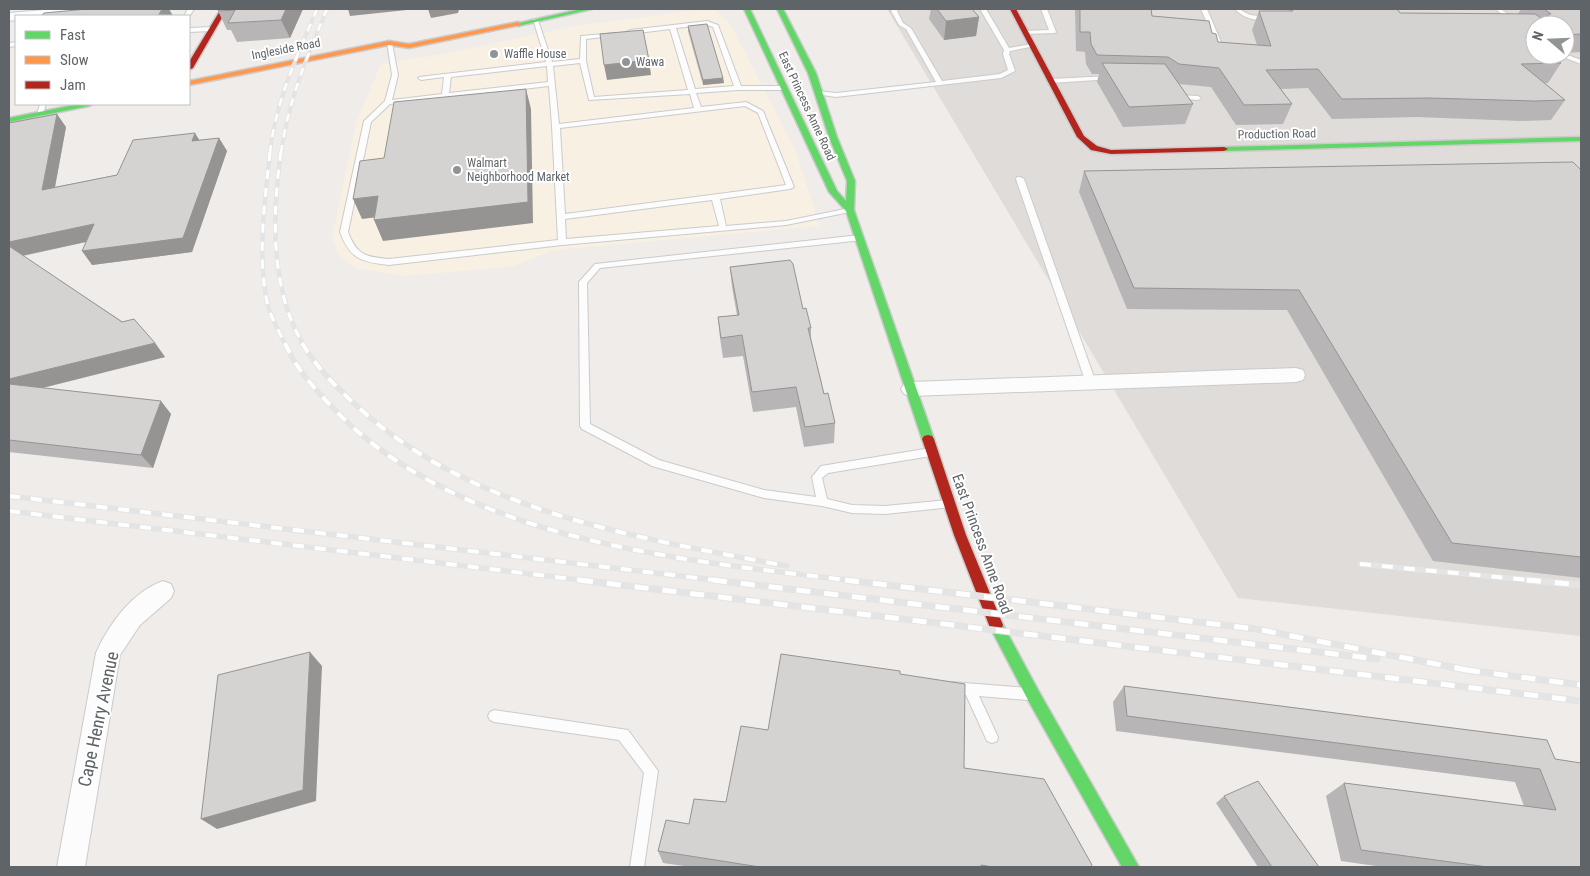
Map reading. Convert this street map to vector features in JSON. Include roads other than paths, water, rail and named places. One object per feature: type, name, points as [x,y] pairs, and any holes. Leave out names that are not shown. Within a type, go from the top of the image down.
[{"type":"street","points":[[31,15],[88,9]]},
{"type":"street","points":[[191,62],[224,9]]},
{"type":"street","name":"Ingleside Road","points":[[190,83],[389,44],[408,46],[589,9]]},
{"type":"street","name":"East Princess Anne Road","points":[[747,9],[782,88],[833,192],[850,210]]},
{"type":"street","name":"East Princess Anne Road","points":[[780,9],[812,74],[833,137],[852,181],[850,210],[949,504],[990,613],[1033,695],[1132,867]]},
{"type":"street","name":"Production Road","points":[[1013,9],[1084,142],[1100,150],[1111,152],[1581,139]]},
{"type":"street","name":"Ingleside Road","points":[[389,44],[402,33]]},
{"type":"street","points":[[9,120],[41,109],[79,105]]},
{"type":"street","points":[[911,389],[1296,376]]},
{"type":"street","name":"Cape Henry Avenue","points":[[71,867],[108,653],[118,633],[134,613],[163,591]]},
{"type":"lane","points":[[896,9],[894,11],[901,24],[908,28],[940,83]]},
{"type":"lane","points":[[818,93],[836,95],[1008,74],[1012,67],[1006,54],[1007,50],[984,9]]},
{"type":"lane","points":[[1026,33],[1053,32],[1044,9]]},
{"type":"lane","points":[[1204,9],[1223,55]]},
{"type":"lane","points":[[1238,9],[1242,14],[1249,17],[1275,17]]},
{"type":"lane","points":[[1498,9],[1525,29]]},
{"type":"lane","points":[[535,20],[550,64],[556,126],[562,242]]},
{"type":"lane","points":[[738,88],[716,26],[707,23],[583,37],[583,61],[591,99],[738,88],[782,88]]},
{"type":"lane","points":[[672,27],[694,91],[698,110]]},
{"type":"lane","points":[[190,30],[212,28]]},
{"type":"lane","points":[[389,44],[395,75],[388,102],[368,121],[344,232],[349,248],[364,260],[389,262],[562,242],[786,223],[850,210]]},
{"type":"lane","points":[[1007,50],[1032,46]]},
{"type":"lane","points":[[421,78],[583,61]]},
{"type":"lane","points":[[446,96],[448,75]]},
{"type":"lane","points":[[1051,81],[1117,78]]},
{"type":"lane","points":[[388,102],[552,84]]},
{"type":"lane","points":[[1170,88],[1177,98],[1198,98]]},
{"type":"lane","points":[[556,126],[746,104],[761,112],[790,186],[561,217]]},
{"type":"lane","points":[[1020,179],[1091,383]]},
{"type":"lane","points":[[715,196],[723,228]]},
{"type":"lane","points":[[860,238],[598,266],[582,282],[585,426],[656,464],[764,494],[822,502],[852,509],[885,510],[949,504]]},
{"type":"lane","points":[[822,502],[817,477],[825,469],[932,452]]},
{"type":"lane","points":[[942,686],[1033,695]]},
{"type":"lane","points":[[970,690],[992,737]]},
{"type":"lane","points":[[494,716],[623,734],[651,771],[637,867]]},
{"type":"railway","points":[[270,153],[282,98],[317,9]]},
{"type":"railway","points":[[281,153],[293,97],[327,9]]},
{"type":"railway","points":[[270,152],[262,246],[264,283],[268,307],[285,344]]},
{"type":"railway","points":[[281,152],[276,200],[276,251],[284,300],[292,323],[303,344]]},
{"type":"railway","points":[[285,343],[300,370],[319,393],[334,409],[386,454],[445,489],[509,516],[578,537],[648,552],[719,564],[855,581]]},
{"type":"railway","points":[[302,343],[314,361],[343,393],[405,444],[454,473],[506,497],[561,516],[617,531],[787,566]]},
{"type":"railway","points":[[9,496],[723,581]]},
{"type":"railway","points":[[9,511],[589,581]]},
{"type":"railway","points":[[1360,564],[1540,581]]},
{"type":"railway","points":[[579,580],[1581,701]]},
{"type":"railway","points":[[713,580],[1377,659]]},
{"type":"railway","points":[[845,580],[1256,629],[1469,670]]},
{"type":"railway","points":[[1527,580],[1581,585]]},
{"type":"railway","points":[[1469,670],[1581,685]]},
{"type":"place","name":"Waffle House","points":[[494,54]]},
{"type":"place","name":"Wawa","points":[[626,62]]},
{"type":"place","name":"Walmart Neighborhood Market","points":[[457,170]]}]
